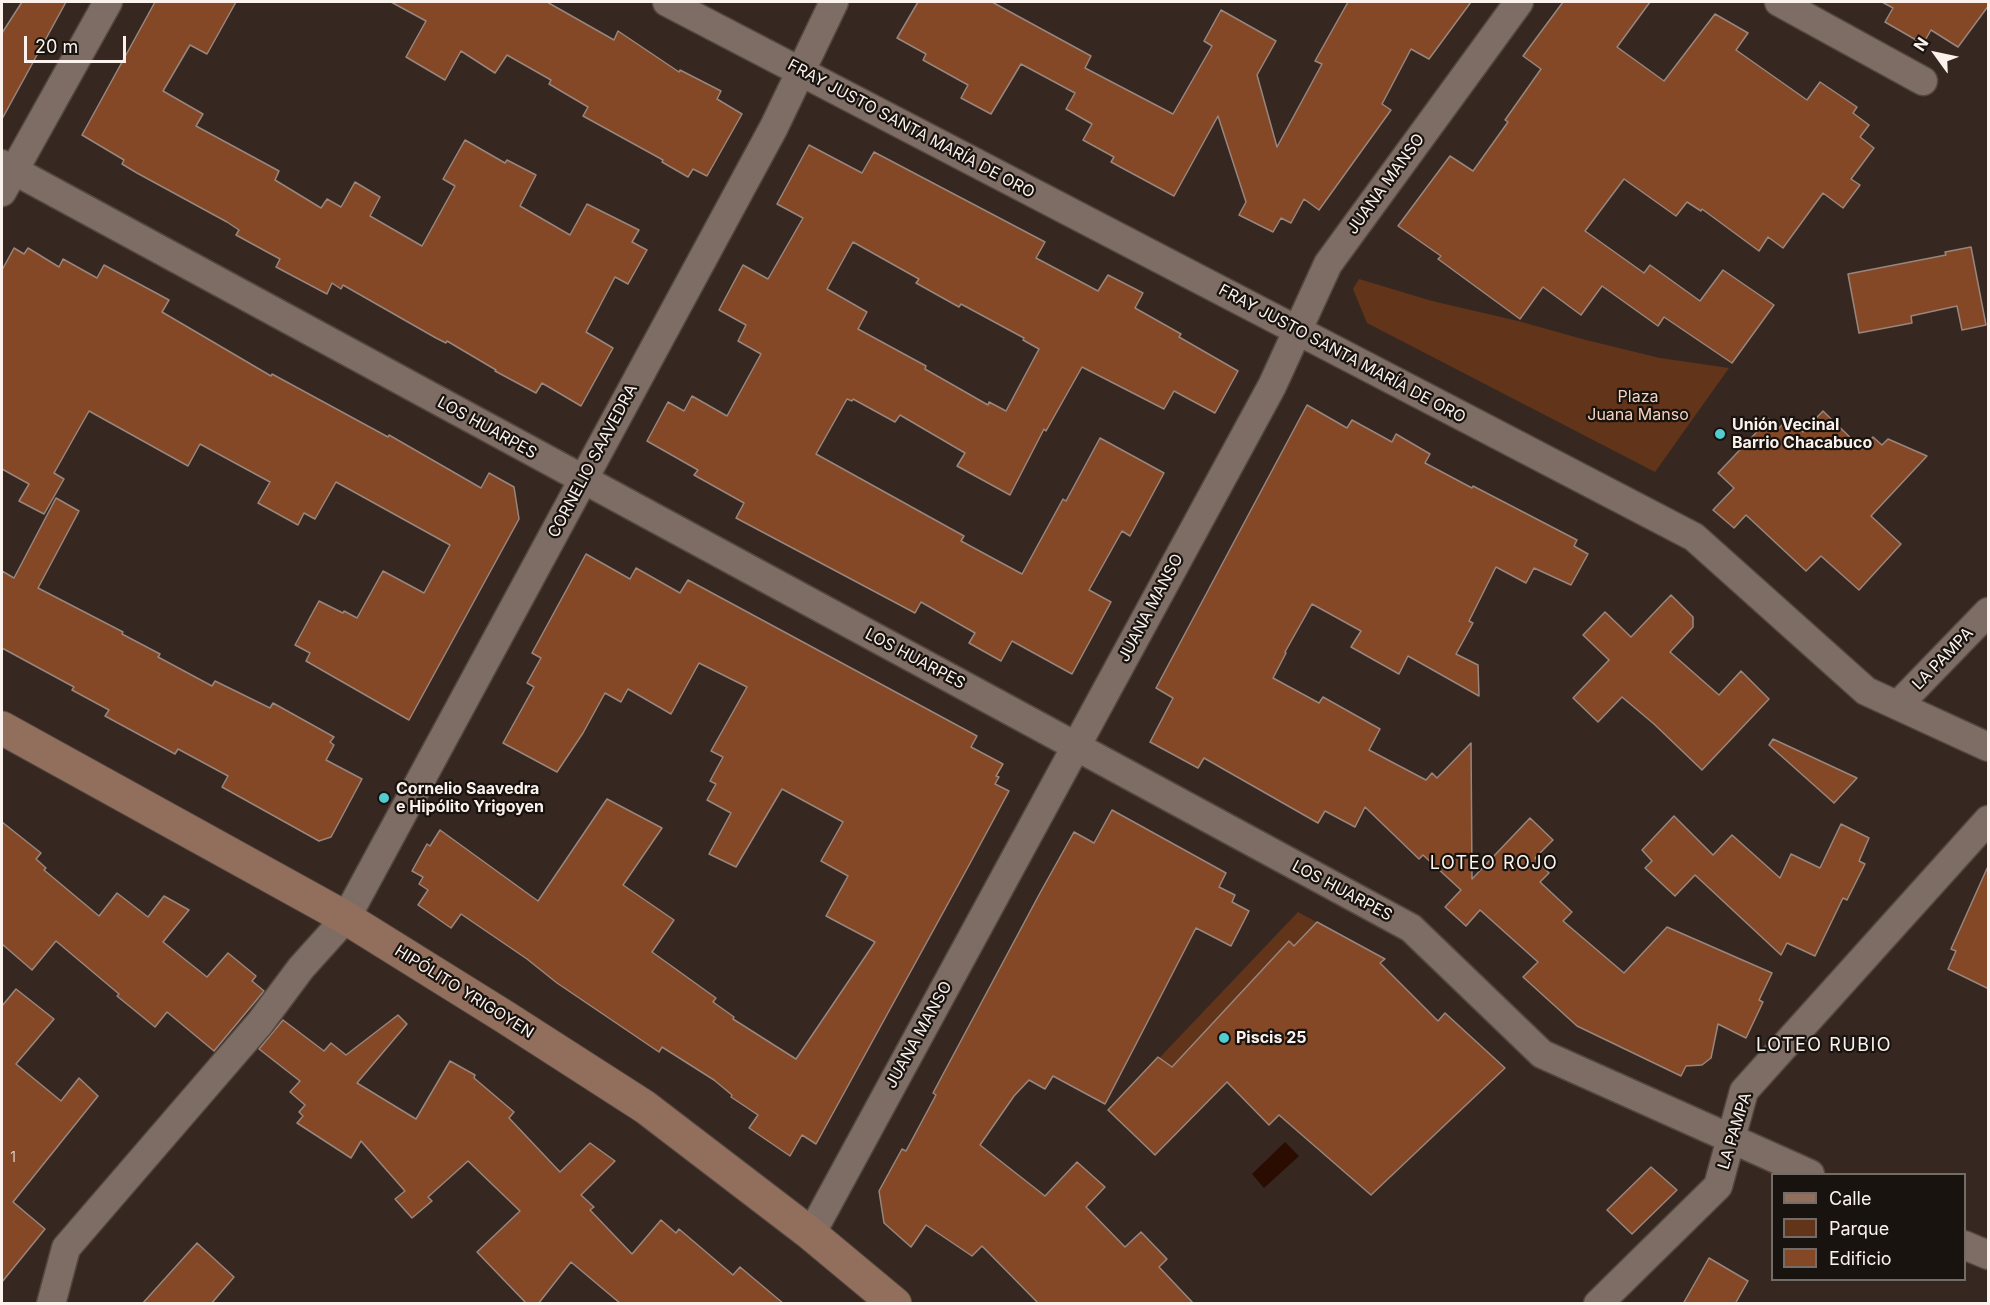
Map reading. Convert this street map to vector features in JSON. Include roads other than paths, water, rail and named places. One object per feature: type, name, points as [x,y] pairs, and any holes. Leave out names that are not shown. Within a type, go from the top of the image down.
[{"type":"main road","name":"HIPÓLITO YRIGOYEN","points":[[2,728],[346,918],[645,1107],[812,1234],[895,1304]]},
{"type":"street","points":[[6,175],[108,2]]},
{"type":"street","name":"FRAY JUSTO SANTA MARÍA DE ORO","points":[[667,2],[1694,537],[1866,691],[1989,747]]},
{"type":"street","name":"CORNELIO SAAVEDRA","points":[[51,1304],[66,1248],[260,1023],[302,968],[346,918],[774,127],[834,2]]},
{"type":"street","name":"JUANA MANSO","points":[[812,1234],[1272,386],[1328,264],[1519,2]]},
{"type":"street","points":[[1779,2],[1923,81]]},
{"type":"street","name":"LOS HUARPES","points":[[6,175],[583,480],[1411,928],[1542,1054],[1808,1173]]},
{"type":"street","name":"LA PAMPA","points":[[1898,705],[1989,612]]},
{"type":"street","name":"LA PAMPA","points":[[1598,1304],[1718,1186],[1744,1091],[1989,820]]},
{"type":"street","points":[[1966,1245],[1989,1256]]},
{"type":"place","name":"Unión Vecinal Barrio Chacabuco","points":[[1720,434]]},
{"type":"place","name":"Cornelio Saavedra e Hipólito Yrigoyen","points":[[384,798]]},
{"type":"place","name":"Piscis 25","points":[[1224,1038]]},
{"type":"district","name":"LOTEO ROJO","points":[[1494,864]]},
{"type":"district","name":"LOTEO RUBIO","points":[[1824,1046]]},
{"type":"park label","name":"Plaza Juana Manso","points":[[1638,406]]}]
